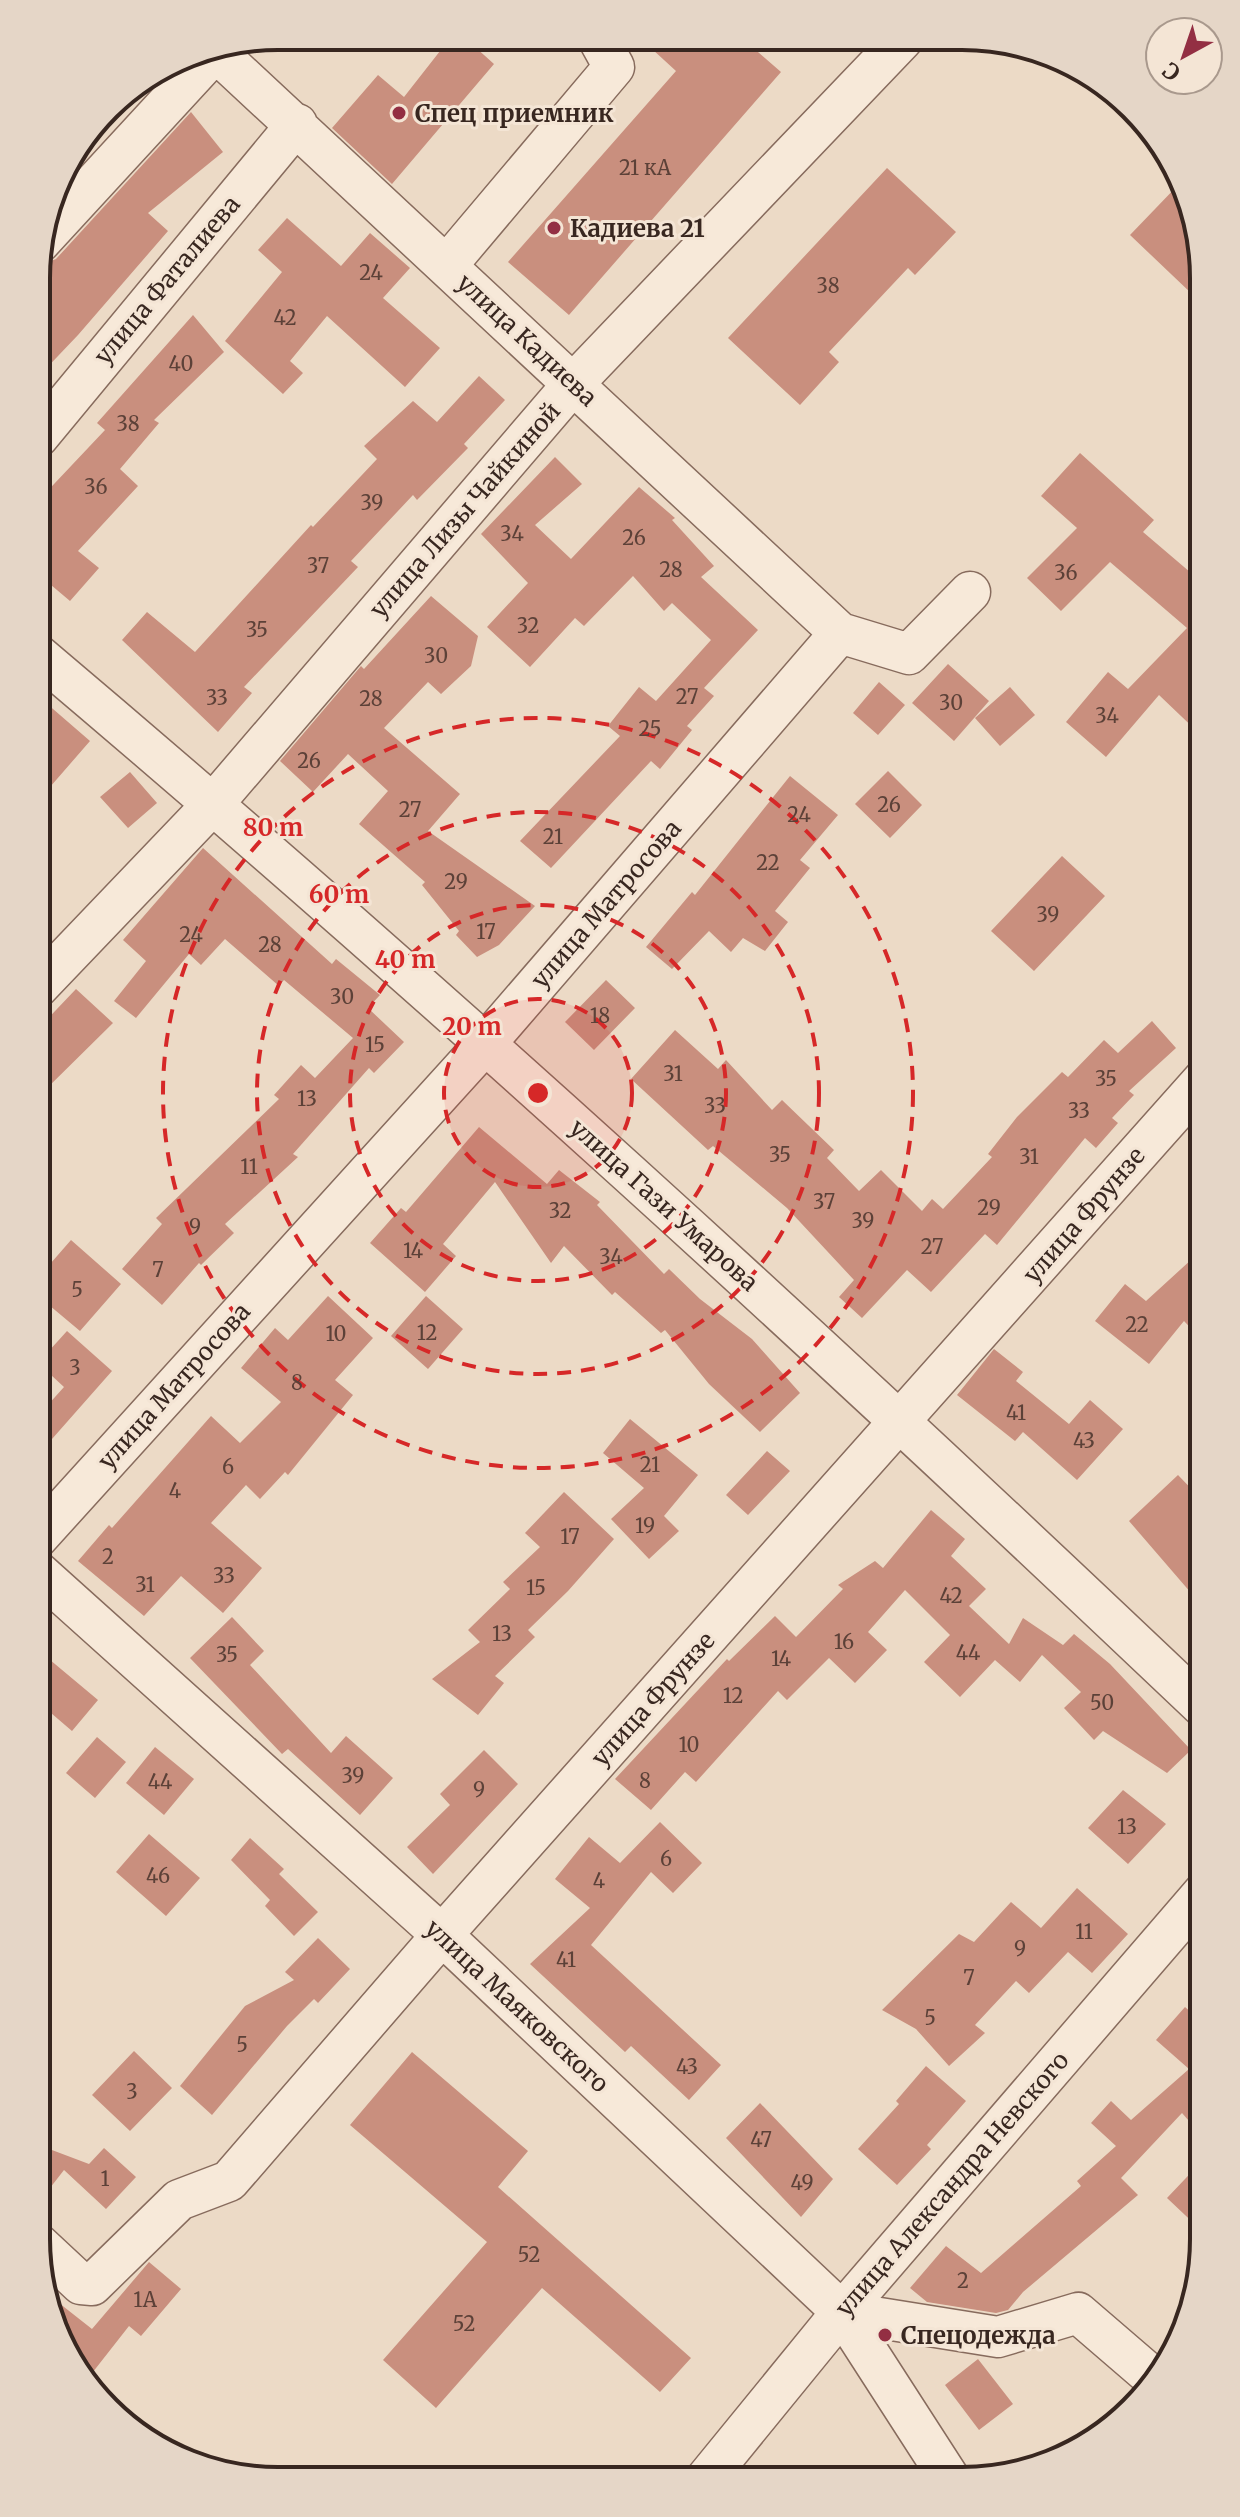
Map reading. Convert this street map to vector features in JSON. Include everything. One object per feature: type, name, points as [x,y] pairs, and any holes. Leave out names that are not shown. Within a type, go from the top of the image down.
[{"type":"street","points":[[447,265],[614,67],[605,50]]},
{"type":"street","name":"улица Лизы Чайкиной","points":[[50,974],[213,804],[573,384],[892,50]]},
{"type":"street","name":"улица Кадиева","points":[[222,57],[840,633]]},
{"type":"street","points":[[57,223],[202,64]]},
{"type":"street","name":"улица Фаталиева","points":[[50,422],[297,124]]},
{"type":"street","points":[[840,633],[909,654],[970,592]]},
{"type":"street","name":"улица Матросова","points":[[50,1524],[486,1043],[840,633]]},
{"type":"street","name":"улица Гази Умарова","points":[[50,665],[486,1043],[902,1421],[1190,1695]]},
{"type":"street","name":"улица Фрунзе","points":[[51,2256],[81,2284],[92,2285],[108,2273],[179,2200],[229,2181],[442,1935],[1190,1095]]},
{"type":"street","name":"улица Маяковского","points":[[50,1583],[442,1935],[842,2312],[942,2467]]},
{"type":"street","name":"улица Александра Невского","points":[[716,2467],[842,2312],[1190,1916]]},
{"type":"street","points":[[842,2312],[998,2337],[1078,2313],[1147,2372]]},
{"type":"building","name":"Спец приемник","points":[[441,50],[478,50],[494,64],[392,184],[332,128],[378,75],[404,97]]},
{"type":"building","points":[[653,50],[756,50],[781,72],[569,315],[508,262],[676,71]]},
{"type":"building","points":[[191,112],[223,152],[148,213],[168,231],[50,364],[50,263]]},
{"type":"building","points":[[887,168],[956,232],[915,275],[908,268],[829,352],[839,362],[800,405],[728,338]]},
{"type":"building","points":[[1172,191],[1186,234],[1190,292],[1130,235]]},
{"type":"building","points":[[287,218],[341,266],[370,233],[410,268],[383,298],[440,348],[405,387],[327,316],[290,361],[303,373],[283,394],[225,341],[282,272],[258,250]]},
{"type":"building","points":[[193,315],[224,352],[154,420],[159,423],[120,469],[138,486],[78,551],[99,568],[70,601],[50,584],[50,488],[105,430],[97,423]]},
{"type":"building","points":[[479,376],[505,400],[464,444],[468,448],[417,500],[413,495],[351,561],[358,567],[244,687],[252,693],[218,732],[122,640],[147,612],[195,652],[311,525],[313,527],[377,459],[364,446],[413,401],[437,422]]},
{"type":"building","points":[[1080,453],[1154,520],[1143,532],[1190,572],[1190,725],[1159,695],[1106,757],[1066,722],[1108,672],[1128,689],[1187,628],[1110,562],[1061,611],[1027,578],[1077,528],[1041,496]]},
{"type":"building","points":[[555,457],[582,484],[535,525],[571,559],[639,487],[675,518],[672,520],[714,566],[701,577],[758,630],[704,688],[714,696],[687,726],[692,730],[660,769],[651,761],[551,868],[520,841],[620,736],[608,726],[639,687],[656,701],[711,640],[672,603],[664,611],[633,576],[584,626],[575,618],[530,667],[487,627],[528,583],[481,534]]},
{"type":"building","points":[[431,596],[478,636],[471,666],[441,694],[428,682],[384,728],[460,794],[428,831],[535,906],[499,945],[477,957],[456,935],[459,931],[422,885],[425,882],[359,824],[388,791],[348,754],[313,792],[280,761],[361,666],[364,669]]},
{"type":"building","points":[[948,664],[989,701],[954,741],[912,703]]},
{"type":"building","points":[[879,682],[905,705],[878,735],[853,713]]},
{"type":"building","points":[[1010,687],[1035,715],[1000,746],[975,718]]},
{"type":"building","points":[[50,706],[90,741],[50,787]]},
{"type":"building","points":[[888,771],[922,805],[890,838],[855,804]]},
{"type":"building","points":[[130,772],[157,803],[128,828],[100,797]]},
{"type":"building","points":[[790,776],[838,815],[800,860],[810,868],[775,911],[788,922],[765,951],[743,938],[731,952],[709,931],[672,969],[646,947],[692,892],[695,895]]},
{"type":"building","points":[[203,848],[332,964],[336,959],[380,995],[368,1008],[404,1042],[374,1073],[369,1068],[293,1154],[298,1157],[225,1224],[234,1233],[201,1265],[199,1263],[162,1305],[122,1269],[162,1224],[156,1218],[279,1099],[274,1095],[301,1065],[315,1078],[353,1038],[284,980],[279,986],[225,939],[201,965],[189,954],[136,1018],[114,1001],[146,961],[123,940]]},
{"type":"building","points":[[1062,856],[1105,896],[1034,971],[991,931]]},
{"type":"building","points":[[606,980],[635,1008],[594,1050],[565,1022]]},
{"type":"building","points":[[76,989],[113,1023],[50,1085],[50,1016]]},
{"type":"building","points":[[1152,1021],[1176,1048],[1129,1091],[1134,1095],[1112,1118],[1118,1123],[1096,1148],[1085,1138],[997,1245],[985,1234],[931,1292],[907,1270],[862,1318],[839,1297],[854,1280],[787,1208],[713,1146],[708,1150],[631,1079],[675,1030],[718,1069],[726,1060],[772,1110],[782,1100],[834,1150],[827,1158],[859,1191],[881,1170],[922,1211],[932,1199],[943,1209],[992,1157],[988,1154],[1017,1117],[1062,1072],[1068,1077],[1104,1040],[1118,1053]]},
{"type":"building","points":[[479,1127],[547,1184],[559,1170],[600,1202],[597,1205],[664,1274],[669,1269],[700,1299],[752,1339],[800,1393],[760,1432],[709,1384],[665,1330],[661,1333],[615,1292],[612,1295],[564,1246],[551,1263],[495,1182],[443,1244],[456,1256],[425,1292],[370,1243],[401,1208],[406,1212]]},
{"type":"building","points":[[71,1240],[121,1284],[80,1331],[50,1306],[50,1264]]},
{"type":"building","points":[[1190,1261],[1190,1327],[1184,1321],[1149,1364],[1095,1321],[1125,1284],[1146,1301]]},
{"type":"building","points":[[328,1296],[373,1338],[335,1380],[353,1395],[288,1475],[285,1472],[260,1499],[246,1485],[211,1523],[262,1568],[223,1613],[181,1576],[144,1616],[78,1561],[109,1525],[112,1528],[211,1416],[240,1443],[281,1402],[241,1368],[275,1328],[288,1340]]},
{"type":"building","points":[[426,1296],[463,1329],[428,1369],[391,1336]]},
{"type":"building","points":[[67,1331],[112,1371],[50,1441],[50,1403],[64,1387],[50,1374],[50,1350]]},
{"type":"building","points":[[994,1349],[1023,1372],[1016,1381],[1069,1424],[1090,1400],[1123,1429],[1077,1480],[1023,1432],[1015,1441],[957,1395]]},
{"type":"building","points":[[630,1419],[698,1475],[664,1516],[679,1531],[649,1559],[611,1519],[644,1488],[603,1453]]},
{"type":"building","points":[[767,1451],[790,1471],[748,1515],[726,1495]]},
{"type":"building","points":[[1178,1475],[1190,1487],[1190,1592],[1129,1521]]},
{"type":"building","points":[[564,1492],[614,1539],[528,1630],[535,1637],[495,1676],[504,1683],[478,1715],[432,1679],[480,1642],[468,1630],[510,1589],[503,1582],[540,1547],[525,1533]]},
{"type":"building","points":[[931,1510],[965,1539],[951,1556],[986,1589],[969,1606],[1009,1644],[1023,1618],[1063,1645],[1074,1634],[1110,1664],[1190,1751],[1167,1773],[1103,1731],[1094,1740],[1064,1708],[1081,1692],[1042,1655],[1020,1682],[995,1660],[960,1697],[924,1662],[950,1635],[905,1590],[868,1632],[887,1650],[855,1683],[829,1658],[787,1700],[778,1691],[696,1782],[685,1772],[651,1810],[615,1779],[727,1659],[729,1661],[775,1616],[796,1637],[843,1589],[838,1585],[875,1561],[883,1568]]},
{"type":"building","points":[[232,1617],[264,1651],[250,1665],[331,1753],[346,1736],[393,1778],[360,1815],[288,1749],[282,1754],[190,1658]]},
{"type":"building","points":[[50,1660],[98,1700],[72,1731],[50,1712]]},
{"type":"building","points":[[97,1737],[126,1762],[95,1798],[66,1773]]},
{"type":"building","points":[[155,1747],[194,1779],[164,1815],[126,1783]]},
{"type":"building","points":[[484,1750],[518,1784],[433,1874],[407,1847],[450,1805],[440,1794]]},
{"type":"building","points":[[1123,1790],[1166,1824],[1128,1864],[1088,1828]]},
{"type":"building","points":[[660,1822],[702,1863],[673,1893],[651,1872],[591,1945],[721,2065],[689,2100],[631,2046],[625,2052],[530,1964],[590,1908],[555,1879],[589,1837],[620,1863]]},
{"type":"building","points":[[149,1834],[200,1878],[166,1916],[116,1872]]},
{"type":"building","points":[[250,1838],[284,1869],[279,1874],[318,1912],[294,1936],[265,1906],[270,1900],[231,1860]]},
{"type":"building","points":[[1077,1888],[1128,1934],[1092,1973],[1068,1952],[1029,1993],[1016,1981],[975,2025],[985,2033],[949,2066],[916,2029],[882,2010],[959,1934],[974,1942],[1011,1902],[1041,1928]]},
{"type":"building","points":[[318,1938],[350,1969],[318,2003],[314,1999],[287,2026],[212,2115],[180,2086],[245,2006],[294,1980],[285,1972]]},
{"type":"building","points":[[1185,2007],[1190,2011],[1190,2122],[1182,2113],[1121,2178],[1138,2195],[1023,2292],[1008,2310],[996,2313],[927,2302],[910,2288],[946,2246],[981,2273],[1081,2186],[1077,2181],[1116,2146],[1091,2123],[1111,2101],[1131,2120],[1189,2069],[1156,2040]]},
{"type":"building","points":[[134,2051],[172,2088],[130,2131],[92,2095]]},
{"type":"building","points":[[412,2052],[528,2151],[498,2187],[691,2358],[660,2392],[542,2288],[436,2408],[383,2360],[487,2242],[350,2125]]},
{"type":"building","points":[[926,2066],[966,2101],[927,2145],[931,2149],[897,2185],[858,2149],[899,2104],[896,2101]]},
{"type":"building","points":[[760,2103],[833,2179],[801,2217],[726,2138]]},
{"type":"building","points":[[104,2148],[136,2177],[106,2209],[64,2170],[50,2188],[50,2149],[89,2164]]},
{"type":"building","points":[[1190,2174],[1190,2220],[1167,2198]]},
{"type":"building","points":[[149,2262],[181,2289],[141,2336],[129,2326],[93,2372],[74,2340],[60,2304],[92,2329]]},
{"type":"building","points":[[978,2359],[1013,2404],[979,2430],[945,2385]]},
{"type":"place","name":"Спец приемник","points":[[399,113]]},
{"type":"place","name":"Кадиева 21","points":[[554,228]]},
{"type":"place","name":"Спецодежда","points":[[885,2335]]}]
